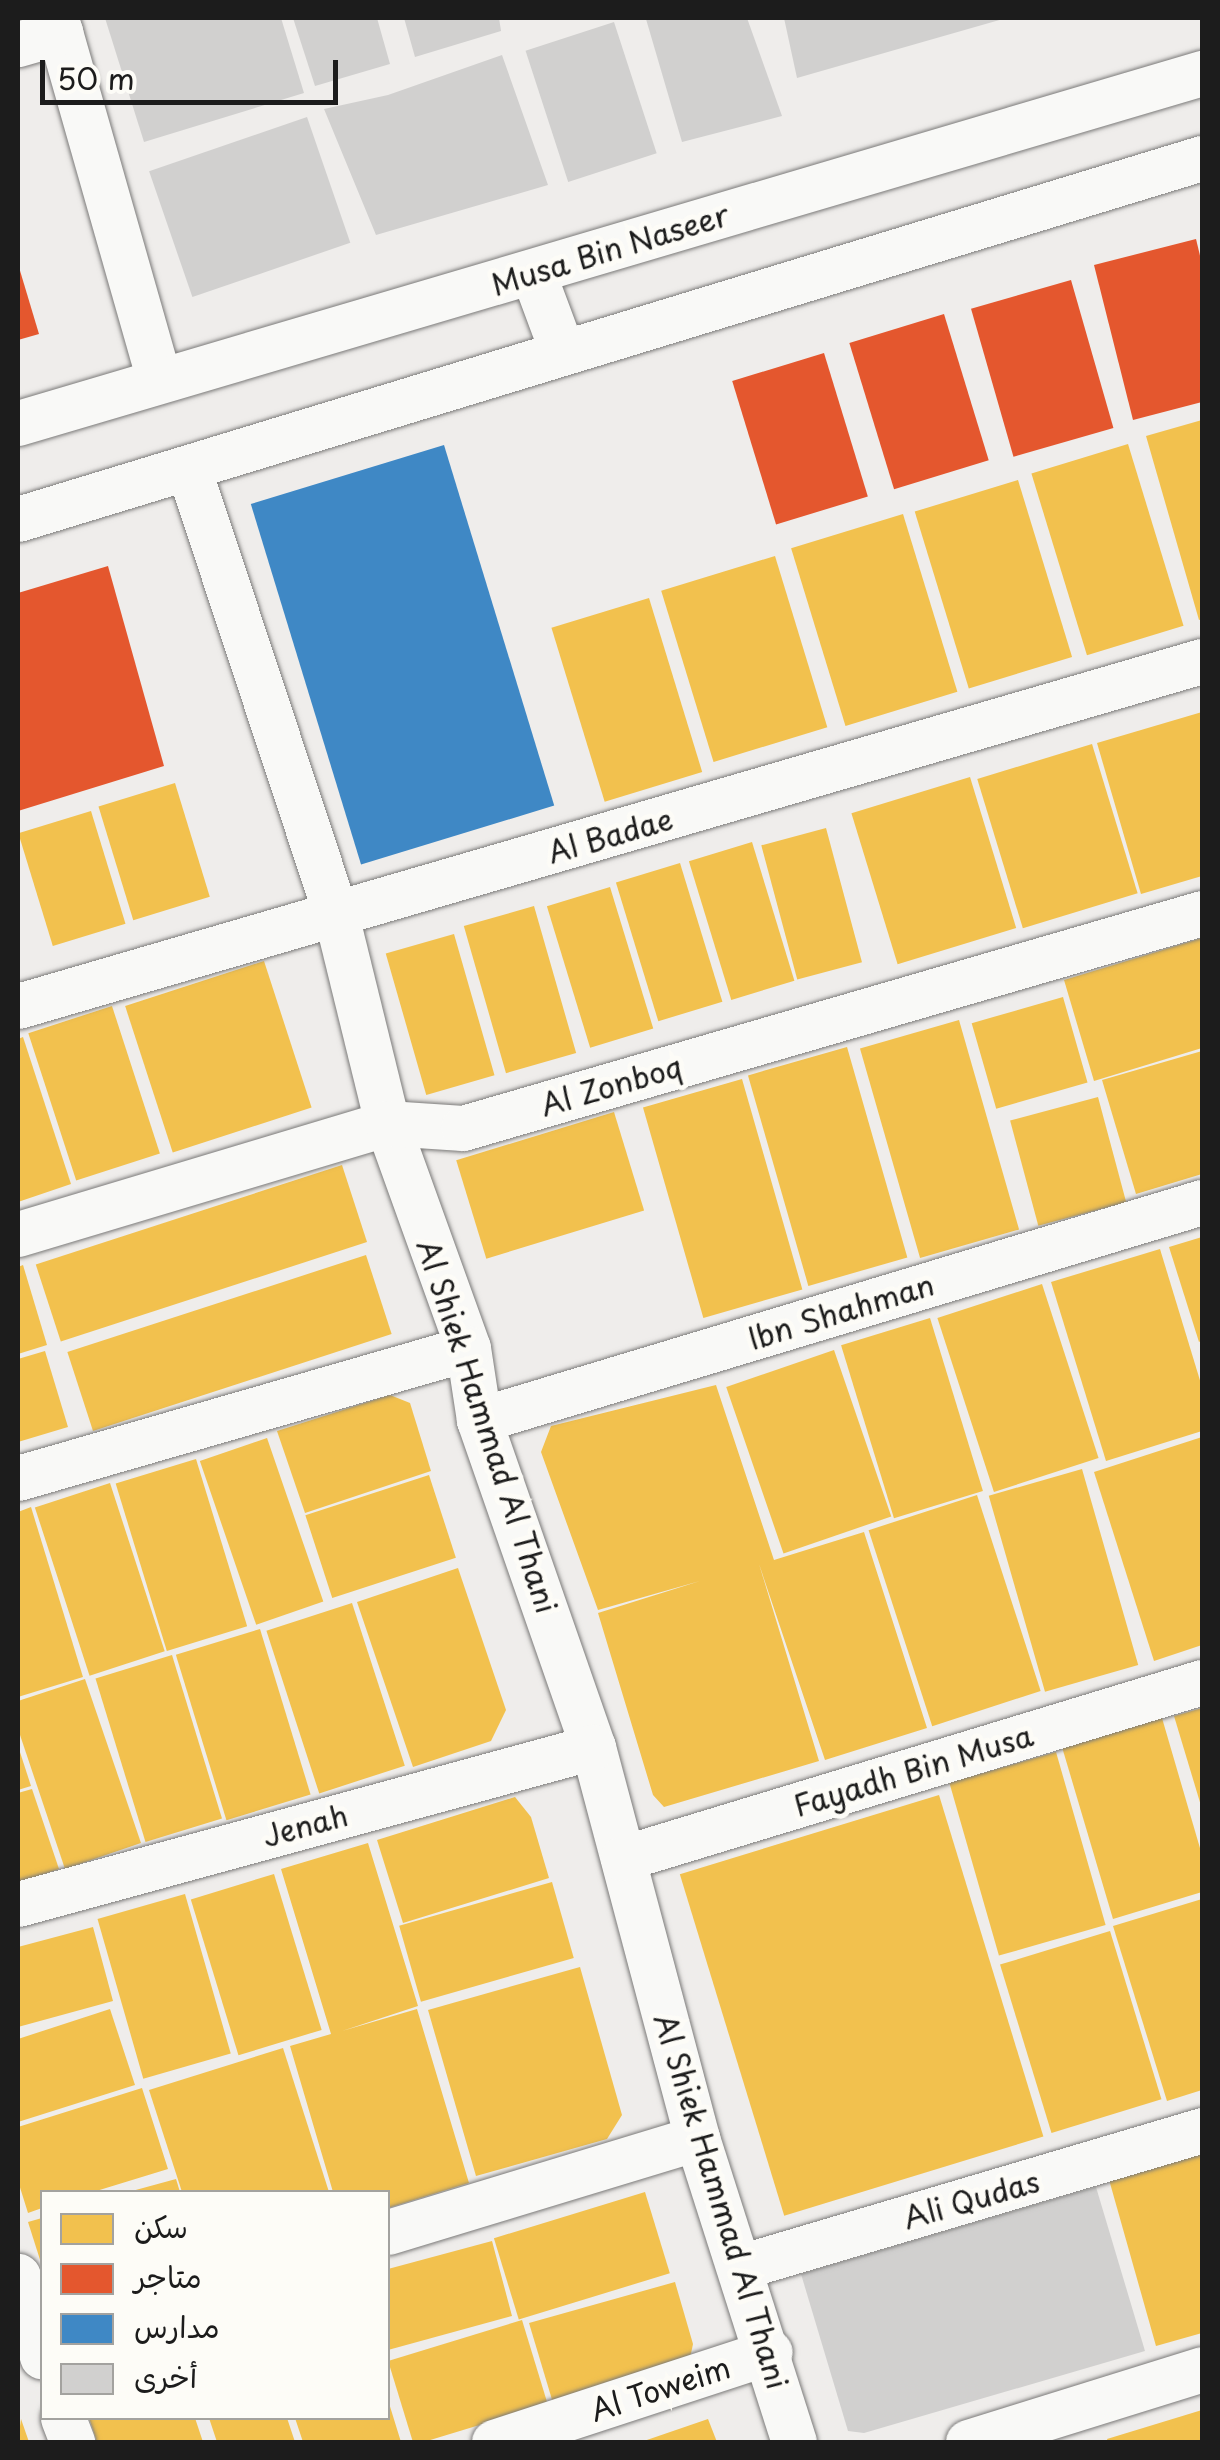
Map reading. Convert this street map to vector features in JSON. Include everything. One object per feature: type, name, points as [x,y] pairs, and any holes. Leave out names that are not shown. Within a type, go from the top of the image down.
[{"type":"street","points":[[18,44],[58,25],[159,378]]},
{"type":"street","name":"Musa Bin Naseer","points":[[18,424],[159,378],[533,273],[1202,73]]},
{"type":"street","points":[[18,518],[189,470],[1202,158]]},
{"type":"street","points":[[533,273],[562,352]]},
{"type":"street","name":"Al Shiek Hammad Al Thani","points":[[189,470],[336,916],[386,1123],[468,1348],[479,1420],[593,1746],[696,2138],[770,2352],[794,2442]]},
{"type":"street","name":"Al Badae","points":[[18,1006],[1202,661]]},
{"type":"street","name":"Al Zonboq","points":[[18,1234],[386,1123],[463,1128],[1202,913]]},
{"type":"street","name":"Ibn Shahman","points":[[479,1420],[1202,1202]]},
{"type":"street","points":[[18,1478],[468,1348]]},
{"type":"street","name":"Fayadh Bin Musa","points":[[623,1858],[1202,1682]]},
{"type":"street","name":"Jenah","points":[[18,1904],[593,1746]]},
{"type":"street","name":"Ali Qudas","points":[[740,2267],[1202,2130]]},
{"type":"street","points":[[390,2231],[696,2138]]},
{"type":"street","points":[[18,2276],[40,2343]]},
{"type":"street","name":"Al Toweim","points":[[494,2442],[770,2352]]},
{"type":"street","points":[[968,2442],[1202,2369]]},
{"type":"building: سكن","points":[[1202,420],[1202,619],[1199,620],[1146,436]]},
{"type":"building: سكن","points":[[1128,444],[1184,626],[1087,655],[1031,474]]},
{"type":"building: سكن","points":[[1018,480],[1072,657],[969,688],[915,512]]},
{"type":"building: سكن","points":[[903,514],[957,692],[845,726],[791,548]]},
{"type":"building: سكن","points":[[775,556],[827,727],[714,762],[661,591]]},
{"type":"building: سكن","points":[[649,598],[702,772],[605,802],[551,628]]},
{"type":"building: سكن","points":[[1202,712],[1202,876],[1141,894],[1097,743]]},
{"type":"building: سكن","points":[[1092,744],[1138,893],[1023,928],[977,779]]},
{"type":"building: سكن","points":[[970,777],[1016,928],[898,964],[851,813]]},
{"type":"building: سكن","points":[[175,783],[210,897],[133,920],[98,806]]},
{"type":"building: سكن","points":[[91,811],[125,924],[53,946],[18,833]]},
{"type":"building: سكن","points":[[826,828],[862,962],[797,980],[761,845]]},
{"type":"building: سكن","points":[[752,842],[794,981],[731,1000],[689,861]]},
{"type":"building: سكن","points":[[680,863],[722,1002],[658,1021],[616,883]]},
{"type":"building: سكن","points":[[610,887],[653,1029],[590,1048],[547,906]]},
{"type":"building: سكن","points":[[534,906],[576,1053],[506,1073],[464,926]]},
{"type":"building: سكن","points":[[454,934],[495,1075],[426,1095],[386,954]]},
{"type":"building: سكن","points":[[1202,938],[1202,1048],[1094,1081],[1064,980]]},
{"type":"building: سكن","points":[[264,961],[312,1107],[173,1153],[125,1006]]},
{"type":"building: سكن","points":[[1063,997],[1088,1083],[996,1109],[972,1023]]},
{"type":"building: سكن","points":[[112,1006],[160,1153],[76,1181],[28,1033]]},
{"type":"building: سكن","points":[[959,1020],[1019,1230],[920,1258],[860,1048]]},
{"type":"building: سكن","points":[[23,1037],[71,1184],[18,1202],[18,1039]]},
{"type":"building: سكن","points":[[847,1047],[907,1258],[808,1286],[748,1075]]},
{"type":"building: سكن","points":[[1202,1051],[1202,1174],[1136,1194],[1102,1080]]},
{"type":"building: سكن","points":[[742,1079],[802,1290],[703,1318],[643,1107]]},
{"type":"building: سكن","points":[[1098,1097],[1126,1202],[1038,1226],[1010,1121]]},
{"type":"building: سكن","points":[[614,1112],[644,1210],[486,1259],[456,1160]]},
{"type":"building: سكن","points":[[342,1165],[367,1242],[61,1342],[36,1265]]},
{"type":"building: سكن","points":[[1202,1237],[1202,1340],[1199,1342],[1169,1247]]},
{"type":"building: سكن","points":[[1160,1249],[1202,1387],[1202,1431],[1106,1461],[1051,1282]]},
{"type":"building: سكن","points":[[366,1255],[392,1334],[93,1431],[67,1352]]},
{"type":"building: سكن","points":[[23,1265],[47,1345],[18,1354],[18,1267]]},
{"type":"building: سكن","points":[[1042,1284],[1099,1458],[994,1492],[937,1318]]},
{"type":"building: سكن","points":[[930,1318],[983,1491],[894,1518],[841,1345]]},
{"type":"building: سكن","points":[[834,1350],[891,1516],[784,1554],[726,1387]]},
{"type":"building: سكن","points":[[45,1351],[68,1427],[18,1442],[18,1359]]},
{"type":"building: سكن","points":[[716,1385],[774,1560],[864,1532],[927,1728],[825,1760],[759,1564],[819,1761],[664,1807],[653,1795],[598,1613],[700,1581],[598,1610],[541,1452],[551,1426]]},
{"type":"building: سكن","points":[[390,1395],[410,1403],[431,1471],[305,1513],[277,1431]]},
{"type":"building: سكن","points":[[1202,1437],[1202,1645],[1154,1661],[1094,1472]]},
{"type":"building: سكن","points":[[267,1438],[323,1602],[256,1625],[200,1461]]},
{"type":"building: سكن","points":[[196,1459],[247,1626],[167,1651],[116,1484]]},
{"type":"building: سكن","points":[[1082,1469],[1138,1665],[1045,1692],[989,1496]]},
{"type":"building: سكن","points":[[429,1475],[456,1558],[332,1598],[305,1515]]},
{"type":"building: سكن","points":[[110,1483],[165,1651],[90,1676],[35,1507]]},
{"type":"building: سكن","points":[[977,1495],[1041,1691],[932,1726],[869,1530]]},
{"type":"building: سكن","points":[[31,1507],[83,1677],[18,1697],[18,1512]]},
{"type":"building: سكن","points":[[458,1568],[506,1710],[491,1741],[413,1767],[357,1602]]},
{"type":"building: سكن","points":[[352,1603],[405,1766],[319,1793],[266,1631]]},
{"type":"building: سكن","points":[[260,1629],[311,1794],[226,1820],[176,1655]]},
{"type":"building: سكن","points":[[172,1655],[222,1819],[145,1842],[95,1678]]},
{"type":"building: سكن","points":[[85,1679],[141,1843],[65,1869],[18,1729],[18,1701]]},
{"type":"building: سكن","points":[[1202,1708],[1202,1809],[1174,1716]]},
{"type":"building: سكن","points":[[1162,1718],[1202,1855],[1202,1892],[1113,1919],[1062,1747]]},
{"type":"building: سكن","points":[[18,1746],[31,1786],[18,1790]]},
{"type":"building: سكن","points":[[1056,1752],[1106,1925],[999,1956],[949,1783]]},
{"type":"building: سكن","points":[[32,1789],[59,1869],[18,1883],[18,1793]]},
{"type":"building: سكن","points":[[939,1795],[1043,2136],[784,2216],[680,1874]]},
{"type":"building: سكن","points":[[515,1797],[531,1817],[549,1878],[403,1923],[377,1840]]},
{"type":"building: سكن","points":[[368,1843],[418,2006],[342,2031],[417,2009],[469,2183],[390,2207],[390,2190],[332,2190],[290,2046],[331,2034],[281,1869]]},
{"type":"building: سكن","points":[[274,1874],[322,2030],[238,2055],[191,1899]]},
{"type":"building: سكن","points":[[552,1882],[574,1958],[421,2002],[399,1926]]},
{"type":"building: سكن","points":[[185,1894],[231,2054],[143,2079],[98,1919]]},
{"type":"building: سكن","points":[[1202,1899],[1202,2090],[1167,2101],[1113,1926]]},
{"type":"building: سكن","points":[[93,1927],[113,2001],[18,2027],[18,1947]]},
{"type":"building: سكن","points":[[1110,1931],[1161,2099],[1051,2133],[1000,1965]]},
{"type":"building: سكن","points":[[580,1967],[622,2115],[607,2139],[476,2176],[428,2010]]},
{"type":"building: سكن","points":[[110,2009],[135,2085],[18,2122],[18,2039]]},
{"type":"building: سكن","points":[[283,2048],[328,2190],[181,2190],[149,2090]]},
{"type":"building: سكن","points":[[142,2088],[168,2169],[100,2190],[40,2190],[40,2209],[28,2213],[18,2181],[18,2127]]},
{"type":"building: سكن","points":[[1202,2150],[1202,2333],[1156,2346],[1108,2176]]},
{"type":"building: سكن","points":[[176,2179],[179,2190],[136,2190]]},
{"type":"building: سكن","points":[[645,2192],[670,2273],[519,2319],[494,2238]]},
{"type":"building: سكن","points":[[40,2219],[40,2260],[28,2222]]},
{"type":"building: سكن","points":[[492,2241],[512,2316],[390,2349],[390,2268]]},
{"type":"building: سكن","points":[[675,2282],[693,2344],[689,2363],[553,2403],[529,2323]]},
{"type":"building: سكن","points":[[522,2320],[548,2404],[413,2442],[390,2360]]},
{"type":"building: سكن","points":[[390,2406],[401,2442],[303,2442],[296,2420],[390,2420]]},
{"type":"building: سكن","points":[[1202,2410],[1202,2442],[1107,2439]]},
{"type":"building: سكن","points":[[21,2419],[29,2442],[18,2442]]},
{"type":"building: سكن","points":[[708,2419],[717,2442],[641,2442]]},
{"type":"building: سكن","points":[[90,2420],[196,2420],[203,2442],[97,2442]]},
{"type":"building: سكن","points":[[210,2420],[288,2420],[295,2442],[217,2442]]},
{"type":"building: متاجر","points":[[1196,239],[1202,264],[1202,402],[1133,420],[1094,265]]},
{"type":"building: متاجر","points":[[18,264],[39,334],[18,340]]},
{"type":"building: متاجر","points":[[1071,280],[1113,428],[1013,457],[971,309]]},
{"type":"building: متاجر","points":[[944,314],[989,460],[894,489],[849,343]]},
{"type":"building: متاجر","points":[[824,353],[868,496],[776,525],[732,381]]},
{"type":"building: متاجر","points":[[108,566],[164,766],[18,811],[18,593]]},
{"type":"building: مدارس","points":[[444,445],[554,806],[361,865],[251,504]]},
{"type":"building: أخرى","points":[[105,18],[281,18],[304,93],[144,142]]},
{"type":"building: أخرى","points":[[293,18],[377,18],[390,64],[315,86]]},
{"type":"building: أخرى","points":[[404,18],[499,18],[501,31],[415,57]]},
{"type":"building: أخرى","points":[[747,18],[782,116],[682,142],[646,19]]},
{"type":"building: أخرى","points":[[784,18],[1003,18],[1003,19],[797,78]]},
{"type":"building: أخرى","points":[[614,22],[657,153],[568,182],[526,51]]},
{"type":"building: أخرى","points":[[502,55],[548,185],[376,235],[324,109],[388,95]]},
{"type":"building: أخرى","points":[[307,117],[350,243],[192,297],[149,171]]},
{"type":"building: أخرى","points":[[1096,2187],[1145,2351],[864,2433],[848,2431],[801,2274]]}]
